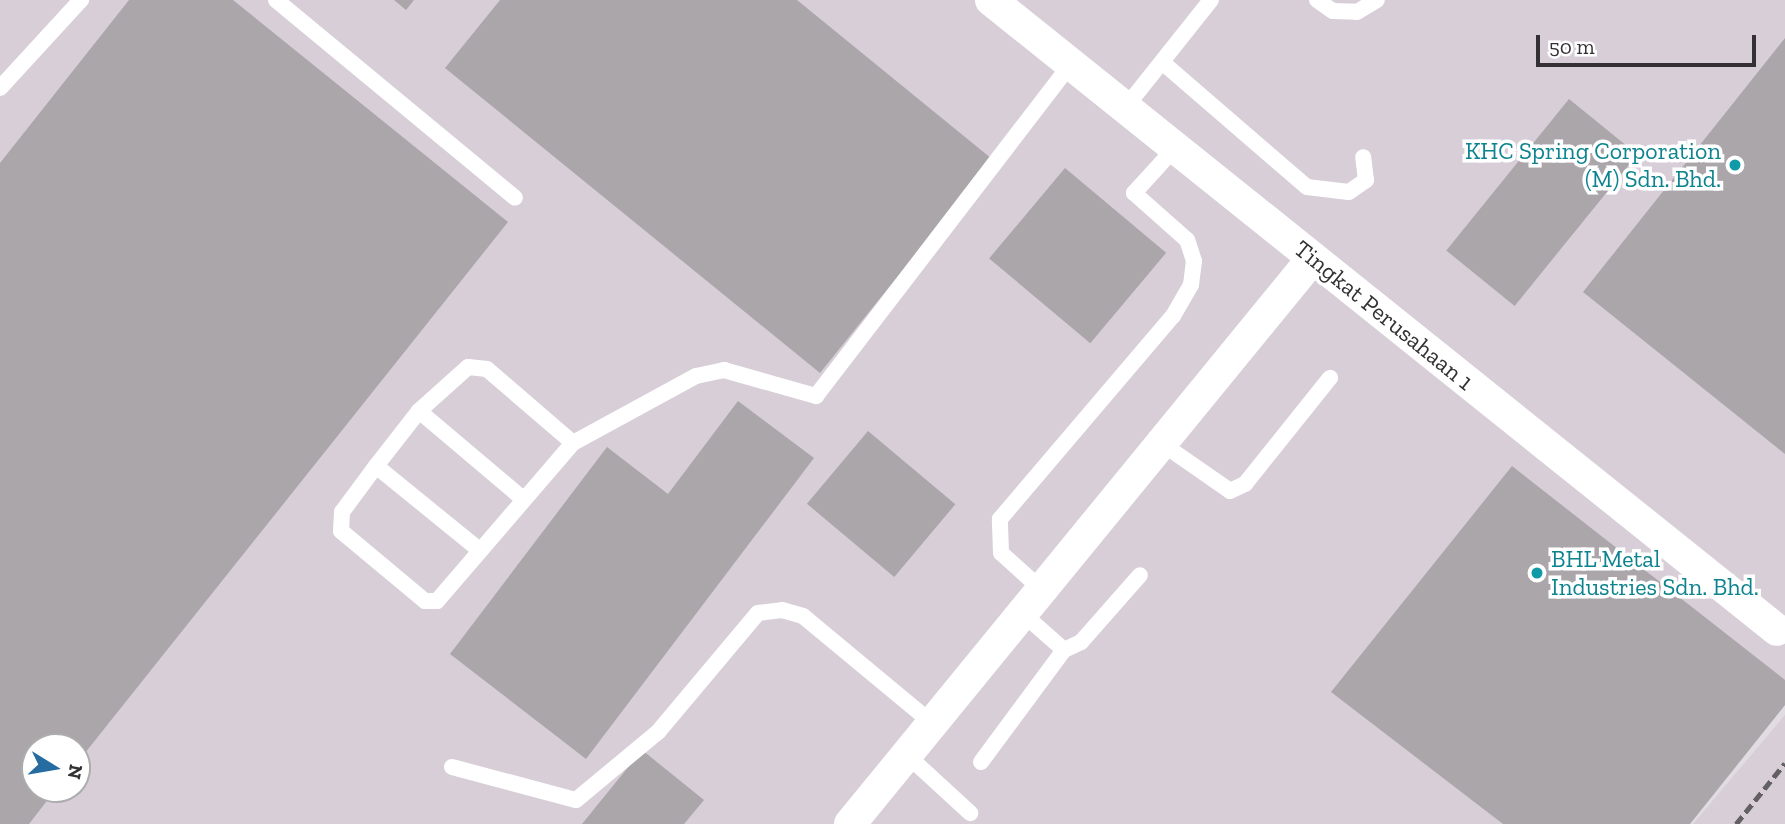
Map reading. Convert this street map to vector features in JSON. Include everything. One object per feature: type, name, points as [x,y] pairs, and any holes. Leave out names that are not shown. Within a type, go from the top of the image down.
[{"type":"street","name":"Tingkat Perusahaan 1","points":[[991,0],[1777,630]]},
{"type":"street","points":[[850,824],[1313,258]]},
{"type":"lane","points":[[0,89],[81,0]]},
{"type":"lane","points":[[276,0],[515,198]]},
{"type":"lane","points":[[1125,108],[1211,0]]},
{"type":"lane","points":[[1317,0],[1334,11],[1357,12],[1377,0]]},
{"type":"lane","points":[[1162,62],[1307,187],[1349,192],[1367,180],[1363,157]]},
{"type":"lane","points":[[573,443],[477,366],[459,371],[419,411],[342,512],[341,531],[425,601],[437,601],[478,549],[573,443],[709,371],[807,398],[823,391],[1071,64]]},
{"type":"lane","points":[[1064,650],[1001,553],[1000,519],[1173,316],[1191,285],[1194,261],[1187,240],[1134,195],[1175,148]]},
{"type":"lane","points":[[1161,443],[1230,491],[1245,484],[1330,378]]},
{"type":"lane","points":[[419,411],[522,498]]},
{"type":"lane","points":[[376,466],[478,549]]},
{"type":"lane","points":[[981,762],[1064,650],[1081,642],[1140,575]]},
{"type":"lane","points":[[452,767],[576,800],[658,732],[758,613],[782,610],[803,616],[933,724]]},
{"type":"lane","points":[[907,755],[970,813]]},
{"type":"shaded area","points":[[0,0],[1785,0],[1785,705],[1690,824],[0,824]]},
{"type":"shaded area","points":[[1785,715],[1785,824],[1693,824]]},
{"type":"building","points":[[129,0],[233,0],[508,222],[91,745],[91,733],[21,733],[21,803],[45,803],[29,824],[0,824],[0,163]]},
{"type":"building","points":[[394,0],[414,0],[406,10]]},
{"type":"building","points":[[500,0],[797,0],[992,159],[820,373],[445,68]]},
{"type":"building","name":"KHC Spring Corporation (M) Sdn. Bhd.","points":[[1785,38],[1785,454],[1583,292]]},
{"type":"building","points":[[1569,99],[1637,154],[1515,306],[1446,251]]},
{"type":"building","points":[[1065,168],[1166,253],[1090,343],[989,258]]},
{"type":"building","points":[[738,401],[814,458],[586,759],[450,654],[607,447],[668,494]]},
{"type":"building","points":[[868,431],[955,504],[894,577],[807,504]]},
{"type":"building","name":"BHL Metal Industries Sdn. Bhd.","points":[[1512,466],[1785,680],[1785,705],[1690,824],[1503,824],[1331,692]]},
{"type":"building","points":[[642,750],[704,800],[684,824],[582,824]]},
{"type":"railway","points":[[1736,824],[1785,763]]},
{"type":"place","name":"KHC Spring Corporation (M) Sdn. Bhd.","points":[[1735,165]]},
{"type":"place","name":"BHL Metal Industries Sdn. Bhd.","points":[[1537,573]]}]
